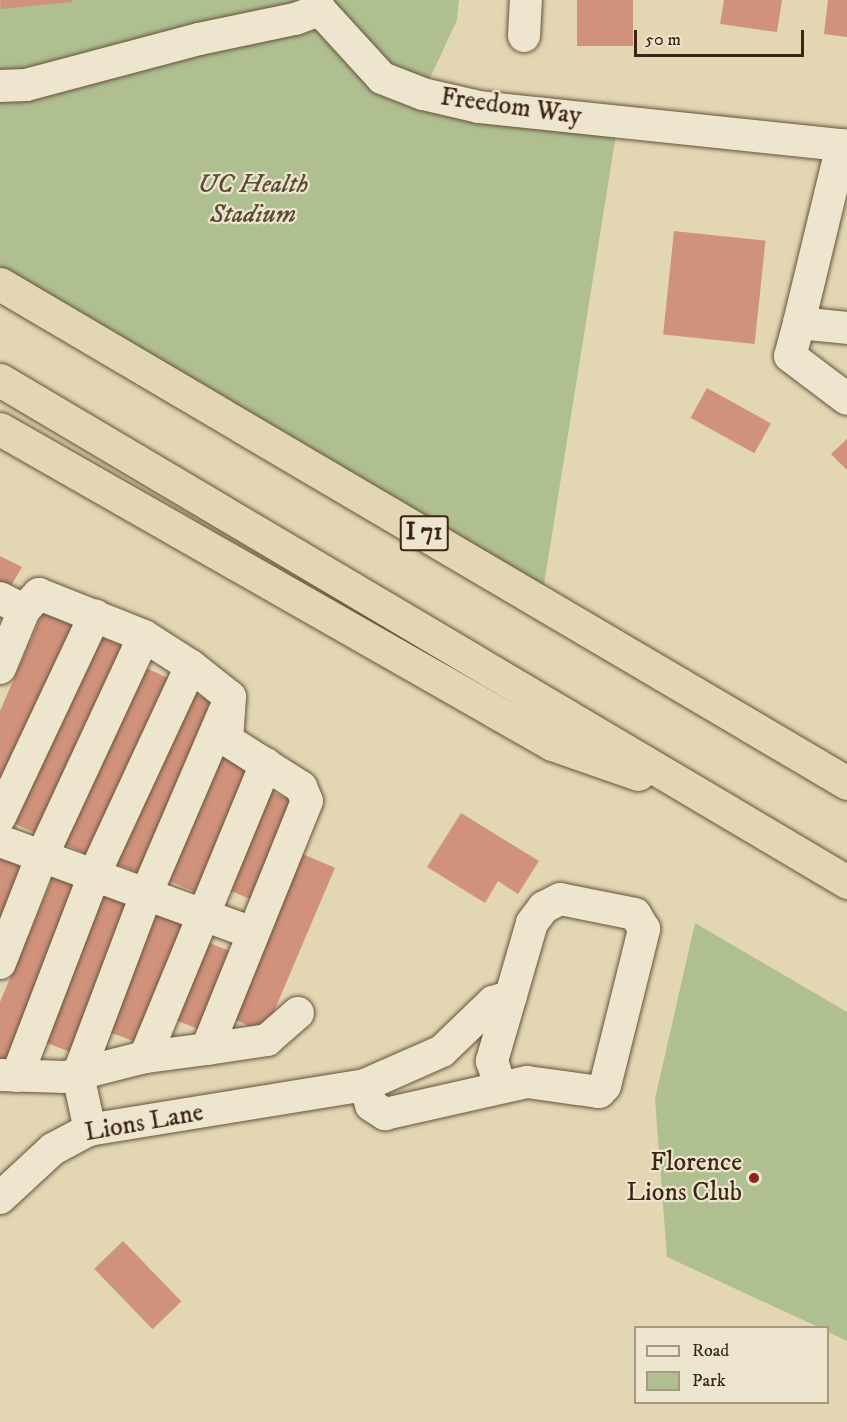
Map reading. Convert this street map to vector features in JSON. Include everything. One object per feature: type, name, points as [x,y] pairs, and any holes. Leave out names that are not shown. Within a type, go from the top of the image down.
[{"type":"highway","name":"I 71","points":[[0,285],[847,783]]},
{"type":"highway","points":[[0,380],[847,882]]},
{"type":"highway","points":[[0,429],[552,744],[706,798]]},
{"type":"street","points":[[524,36],[526,0]]},
{"type":"street","name":"Freedom Way","points":[[0,86],[26,85],[199,39],[295,19],[326,5],[382,78],[423,94],[479,107],[844,145]]},
{"type":"street","points":[[844,145],[790,356],[847,399]]},
{"type":"street","points":[[799,322],[847,328]]},
{"type":"street","points":[[0,668],[12,604],[39,594],[144,636],[191,666],[230,697]]},
{"type":"street","points":[[0,817],[95,615]]},
{"type":"street","points":[[0,963],[42,856],[144,636]]},
{"type":"street","points":[[191,666],[94,875],[9,1075],[78,1075],[145,1057],[267,1040],[298,1013]]},
{"type":"street","points":[[207,1049],[307,801],[301,786],[227,740],[230,697]]},
{"type":"street","points":[[90,1130],[78,1075],[147,892],[230,697]]},
{"type":"street","points":[[145,1057],[202,913],[266,764]]},
{"type":"street","points":[[0,841],[147,892],[253,933]]},
{"type":"street","points":[[365,1085],[371,1105],[385,1114],[500,1086],[527,1082],[590,1094],[605,1086],[644,929],[642,921],[635,914],[553,901],[532,923],[492,1061],[500,1086]]},
{"type":"street","name":"Lions Lane","points":[[0,1198],[53,1149],[90,1130],[310,1096],[365,1085],[442,1051],[493,1002],[511,996]]},
{"type":"green space","name":"UC Health Stadium","points":[[0,0],[459,0],[457,20],[423,93],[618,122],[541,603],[0,284]]},
{"type":"green space","name":"Florence Lions Club","points":[[695,923],[847,1012],[847,1341],[829,1332],[829,1326],[816,1326],[667,1257],[655,1099]]},
{"type":"building","points":[[0,0],[72,0],[72,2],[1,9]]},
{"type":"building","points":[[577,0],[633,0],[633,46],[577,46]]},
{"type":"building","points":[[724,0],[782,0],[777,32],[720,24]]},
{"type":"building","points":[[828,0],[847,0],[847,37],[824,34]]},
{"type":"building","points":[[674,231],[765,241],[755,344],[663,334]]},
{"type":"building","points":[[707,388],[771,423],[754,453],[691,418]]},
{"type":"building","points":[[847,439],[847,470],[831,454]]},
{"type":"building","points":[[0,556],[22,567],[9,589],[0,584]]},
{"type":"building","points":[[43,612],[74,625],[0,786],[0,711]]},
{"type":"building","points":[[93,633],[125,647],[41,835],[9,821]]},
{"type":"building","points":[[142,666],[170,679],[88,855],[60,842]]},
{"type":"building","points":[[185,690],[217,703],[147,876],[115,863]]},
{"type":"building","points":[[218,755],[249,768],[197,893],[165,879]]},
{"type":"building","points":[[265,789],[295,802],[254,900],[223,887]]},
{"type":"building","points":[[461,813],[539,861],[518,894],[498,881],[485,903],[427,867]]},
{"type":"building","points":[[3,852],[31,863],[0,940],[0,859]]},
{"type":"building","points":[[300,853],[335,868],[265,1033],[230,1018]]},
{"type":"building","points":[[55,872],[85,884],[11,1062],[0,1058],[0,1002]]},
{"type":"building","points":[[104,890],[133,902],[72,1053],[43,1041]]},
{"type":"building","points":[[155,907],[187,919],[139,1043],[107,1031]]},
{"type":"building","points":[[202,940],[234,953],[203,1031],[171,1018]]},
{"type":"building","points":[[123,1241],[181,1301],[153,1329],[94,1269]]},
{"type":"place","name":"Florence Lions Club","points":[[754,1178]]}]
